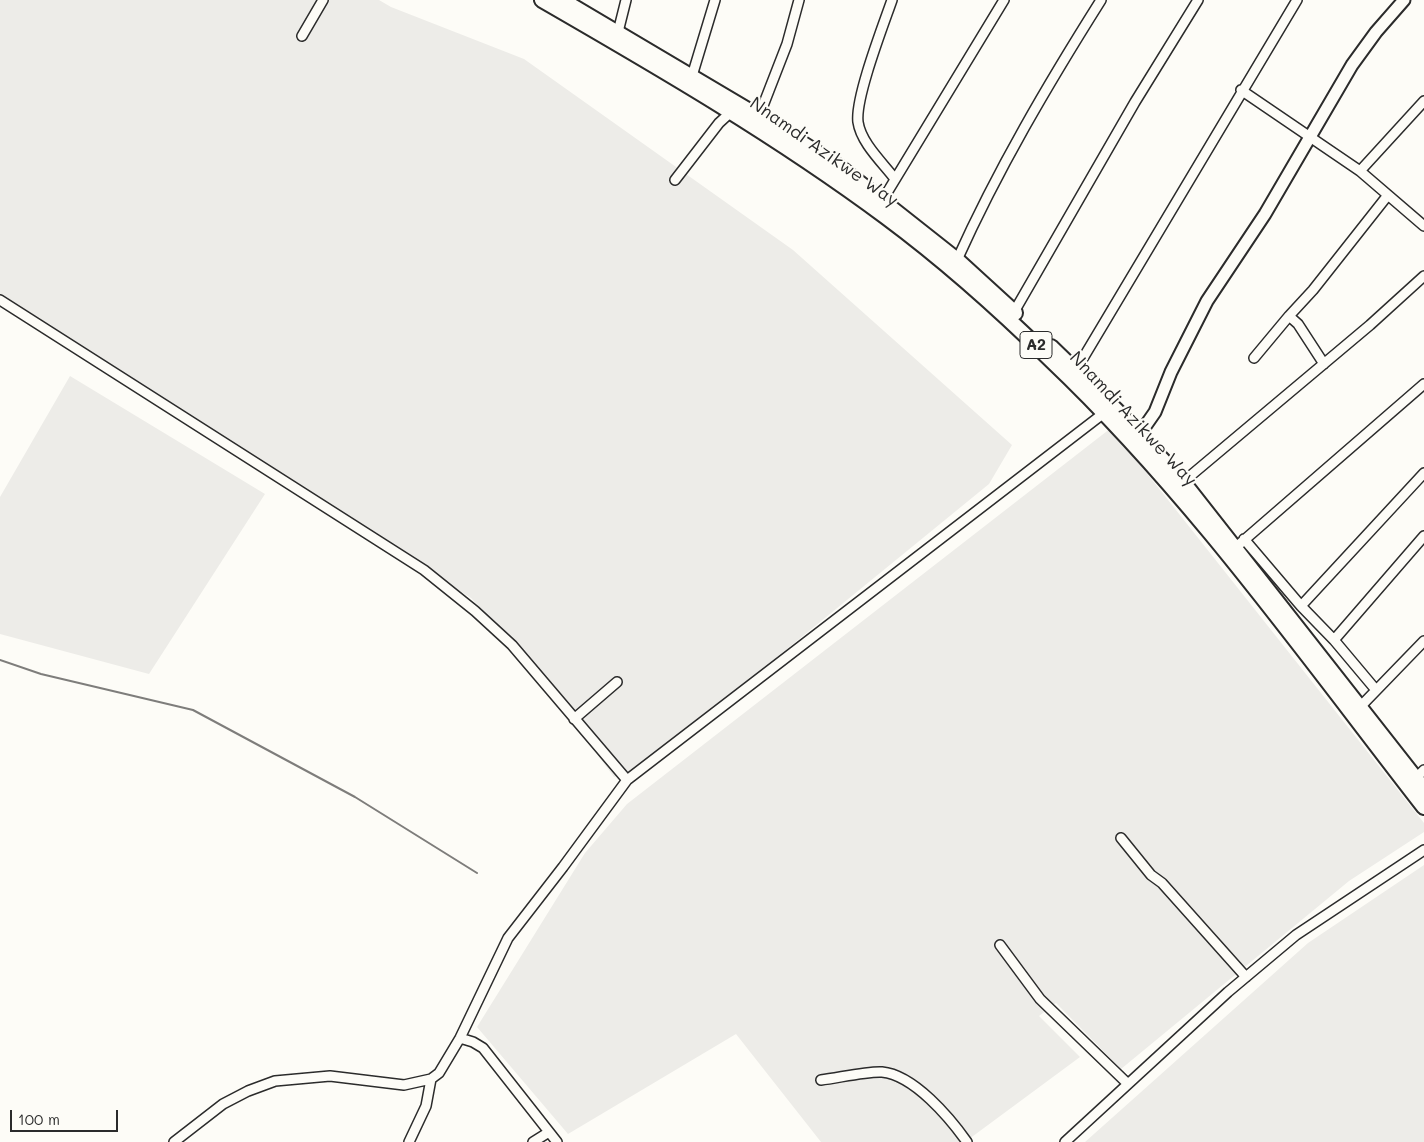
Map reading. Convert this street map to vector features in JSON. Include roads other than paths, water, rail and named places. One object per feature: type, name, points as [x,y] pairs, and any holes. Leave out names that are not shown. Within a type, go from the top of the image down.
[{"type":"highway","name":"Nnamdi Azikwe Way","points":[[542,0],[732,111],[844,187],[944,264],[1052,360],[1104,413],[1195,514],[1424,807]]},
{"type":"highway","name":"Nnamdi Azikwe Way","points":[[562,0],[759,116],[838,166],[957,260],[1076,370],[1240,543],[1360,707],[1421,779]]},
{"type":"main road","points":[[1139,435],[1155,412],[1171,372],[1207,301],[1265,214],[1352,65],[1376,32],[1404,0]]},
{"type":"street","points":[[302,36],[323,0]]},
{"type":"street","points":[[618,32],[626,0]]},
{"type":"street","points":[[692,76],[715,0]]},
{"type":"street","points":[[759,116],[787,44],[799,0]]},
{"type":"street","points":[[892,0],[860,98],[858,121],[863,137],[895,179]]},
{"type":"street","points":[[882,201],[1004,0]]},
{"type":"street","points":[[957,260],[1006,160],[1053,76],[1102,0]]},
{"type":"street","points":[[1014,312],[1135,102],[1198,0]]},
{"type":"street","points":[[1076,370],[1241,90],[1297,0]]},
{"type":"street","points":[[1241,90],[1360,172],[1424,226]]},
{"type":"street","points":[[1360,172],[1424,101]]},
{"type":"street","points":[[674,180],[719,123],[732,111]]},
{"type":"street","points":[[1254,358],[1289,316],[1314,290],[1388,195]]},
{"type":"street","points":[[1183,482],[1370,326],[1424,276]]},
{"type":"street","points":[[0,300],[424,570],[475,610],[512,645],[626,780]]},
{"type":"street","points":[[1289,316],[1298,324],[1324,364]]},
{"type":"street","points":[[1376,690],[1334,640],[1240,543],[1424,384]]},
{"type":"street","points":[[174,1142],[223,1104],[248,1090],[275,1081],[330,1076],[404,1085],[431,1079],[439,1073],[460,1038],[508,938],[564,867],[626,780],[1104,413]]},
{"type":"street","points":[[1301,606],[1424,473]]},
{"type":"street","points":[[1334,640],[1424,536]]},
{"type":"street","points":[[1360,707],[1424,641]]},
{"type":"street","points":[[574,718],[617,682]]},
{"type":"street","points":[[1120,838],[1151,875],[1162,883],[1246,977]]},
{"type":"street","points":[[1065,1142],[1246,977],[1296,935],[1424,850]]},
{"type":"street","points":[[1000,944],[1040,999],[1128,1084]]},
{"type":"street","points":[[460,1038],[473,1042],[483,1048],[558,1142]]},
{"type":"street","points":[[821,1080],[880,1072],[897,1077],[918,1089],[944,1112],[967,1142]]},
{"type":"street","points":[[409,1142],[426,1106],[431,1079]]},
{"type":"street","points":[[533,1142],[549,1132]]},
{"type":"waterway","points":[[0,660],[41,674],[193,710],[355,797],[477,873]]}]
